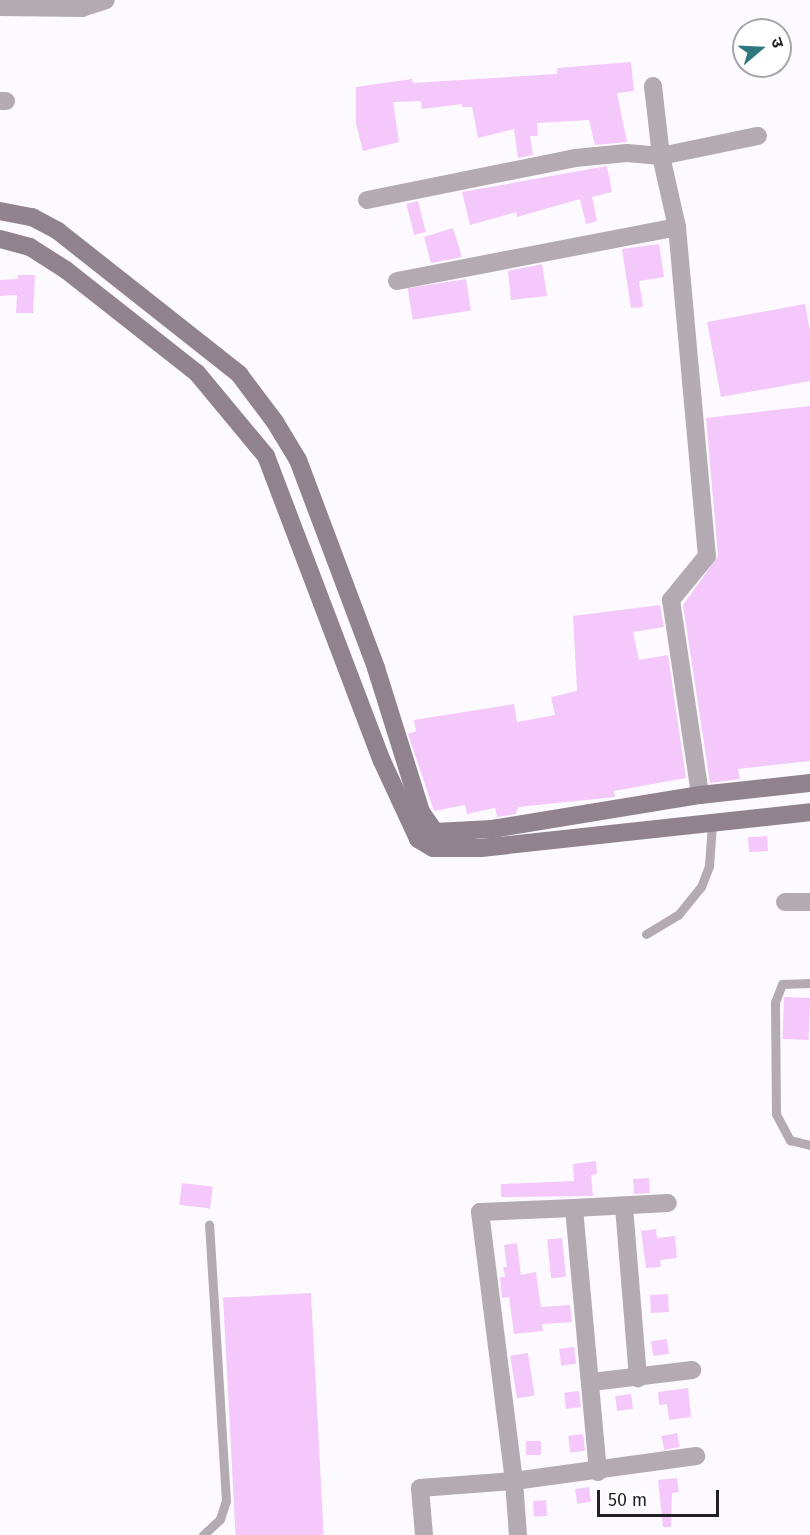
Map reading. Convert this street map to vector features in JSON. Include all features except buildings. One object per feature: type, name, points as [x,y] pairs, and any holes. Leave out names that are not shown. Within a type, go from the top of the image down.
[{"type":"street","points":[[0,7],[82,8],[106,0]]},
{"type":"street","points":[[653,86],[661,156],[677,227],[707,556],[671,600],[700,795]]},
{"type":"street","points":[[366,200],[575,158],[627,153],[661,156],[758,136]]},
{"type":"street","points":[[0,211],[32,217],[58,231],[239,374],[275,422],[298,460],[376,668],[421,812],[435,832],[492,829],[700,795],[801,784],[803,813],[449,850],[433,848],[418,839],[382,761],[266,456],[197,373],[66,270],[30,247],[0,239]]},
{"type":"street","points":[[397,281],[677,227]]},
{"type":"street","points":[[785,902],[810,902]]},
{"type":"street","points":[[518,1535],[514,1482],[480,1212],[624,1207],[668,1203]]},
{"type":"street","points":[[624,1207],[638,1378]]},
{"type":"street","points":[[574,1208],[592,1382],[598,1472]]},
{"type":"street","points":[[592,1382],[692,1370]]},
{"type":"street","points":[[424,1535],[420,1488],[514,1482],[598,1472],[696,1456]]},
{"type":"lane","points":[[646,934],[678,915],[701,887],[709,866],[712,824]]},
{"type":"lane","points":[[810,983],[782,984],[774,1002],[776,1114],[790,1140],[810,1145]]},
{"type":"lane","points":[[203,1535],[220,1519],[226,1501],[209,1225]]}]
